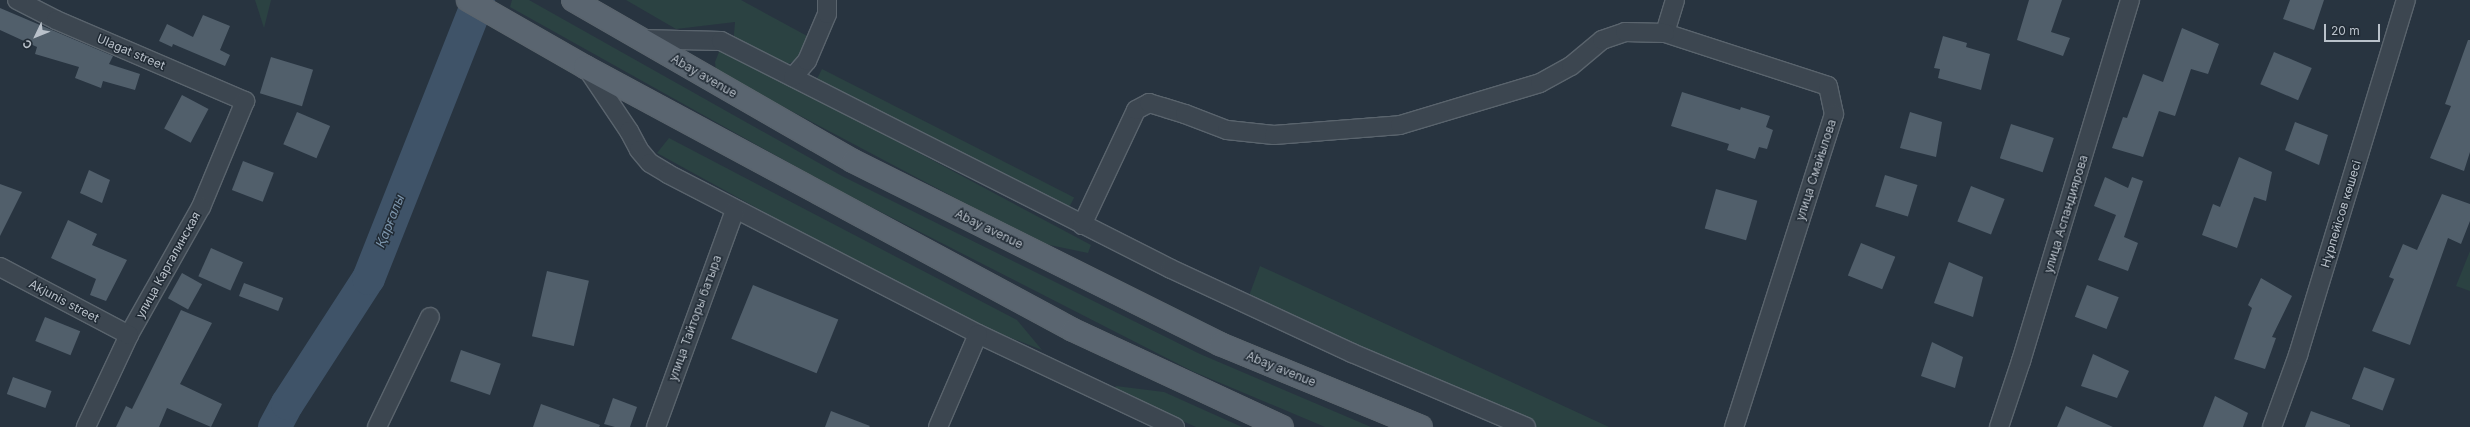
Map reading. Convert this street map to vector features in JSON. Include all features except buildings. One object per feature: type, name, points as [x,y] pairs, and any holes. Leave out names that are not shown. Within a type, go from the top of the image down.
[{"type":"main road","points":[[468,0],[585,67],[1073,330],[1282,427]]},
{"type":"main road","name":"Abay avenue","points":[[573,0],[638,39],[853,161],[1213,341],[1421,427]]},
{"type":"street","name":"Ulagat street","points":[[17,0],[56,20],[245,101]]},
{"type":"street","points":[[793,77],[807,61],[827,14],[827,0]]},
{"type":"street","points":[[1082,225],[1136,110],[1149,103],[1185,114],[1227,130],[1274,135],[1400,125],[1540,83],[1571,66],[1602,40],[1625,32],[1665,33],[1675,0]]},
{"type":"street","name":"улица Аспандиярова","points":[[1999,427],[2021,361],[2130,0]]},
{"type":"street","name":"Нұрпейісов көшесі","points":[[2272,427],[2298,355],[2406,0]]},
{"type":"street","name":"улица Смайылова","points":[[1665,33],[1828,86],[1834,114],[1734,427]]},
{"type":"street","points":[[638,39],[721,40],[1082,225],[1352,353],[1526,427]]},
{"type":"street","points":[[585,67],[629,132],[639,150],[650,163],[735,210],[978,334],[1175,427]]},
{"type":"street","name":"улица Каргалинская","points":[[86,427],[128,335],[201,207],[245,101]]},
{"type":"street","name":"улица Тайторы батыра","points":[[656,427],[735,210]]},
{"type":"street","name":"Akjunis street","points":[[0,266],[128,335]]},
{"type":"street","points":[[377,427],[430,318]]},
{"type":"street","points":[[938,427],[978,334]]},
{"type":"green space","points":[[255,0],[271,0],[264,28]]},
{"type":"green space","points":[[512,0],[529,0],[842,176],[1200,354],[1371,427],[1325,427],[1192,371],[834,188],[510,7]]},
{"type":"green space","points":[[626,0],[741,0],[809,37],[801,58],[777,69],[733,46],[735,22],[676,29]]},
{"type":"green space","points":[[719,52],[730,52],[1091,245],[1088,253],[1040,243],[716,71],[715,62]]},
{"type":"green space","points":[[822,69],[1074,197],[1064,217],[812,89]]},
{"type":"green space","points":[[669,138],[1017,320],[1042,350],[983,327],[800,232],[657,153]]},
{"type":"green space","points":[[2470,251],[2470,291],[2456,286]]},
{"type":"green space","points":[[1260,266],[1609,427],[1526,427],[1246,304]]},
{"type":"green space","points":[[1116,386],[1164,392],[1242,427],[1196,427],[1114,391]]},
{"type":"waterway","name":"Қарғалы","points":[[274,427],[287,403],[368,278],[478,0]]}]
